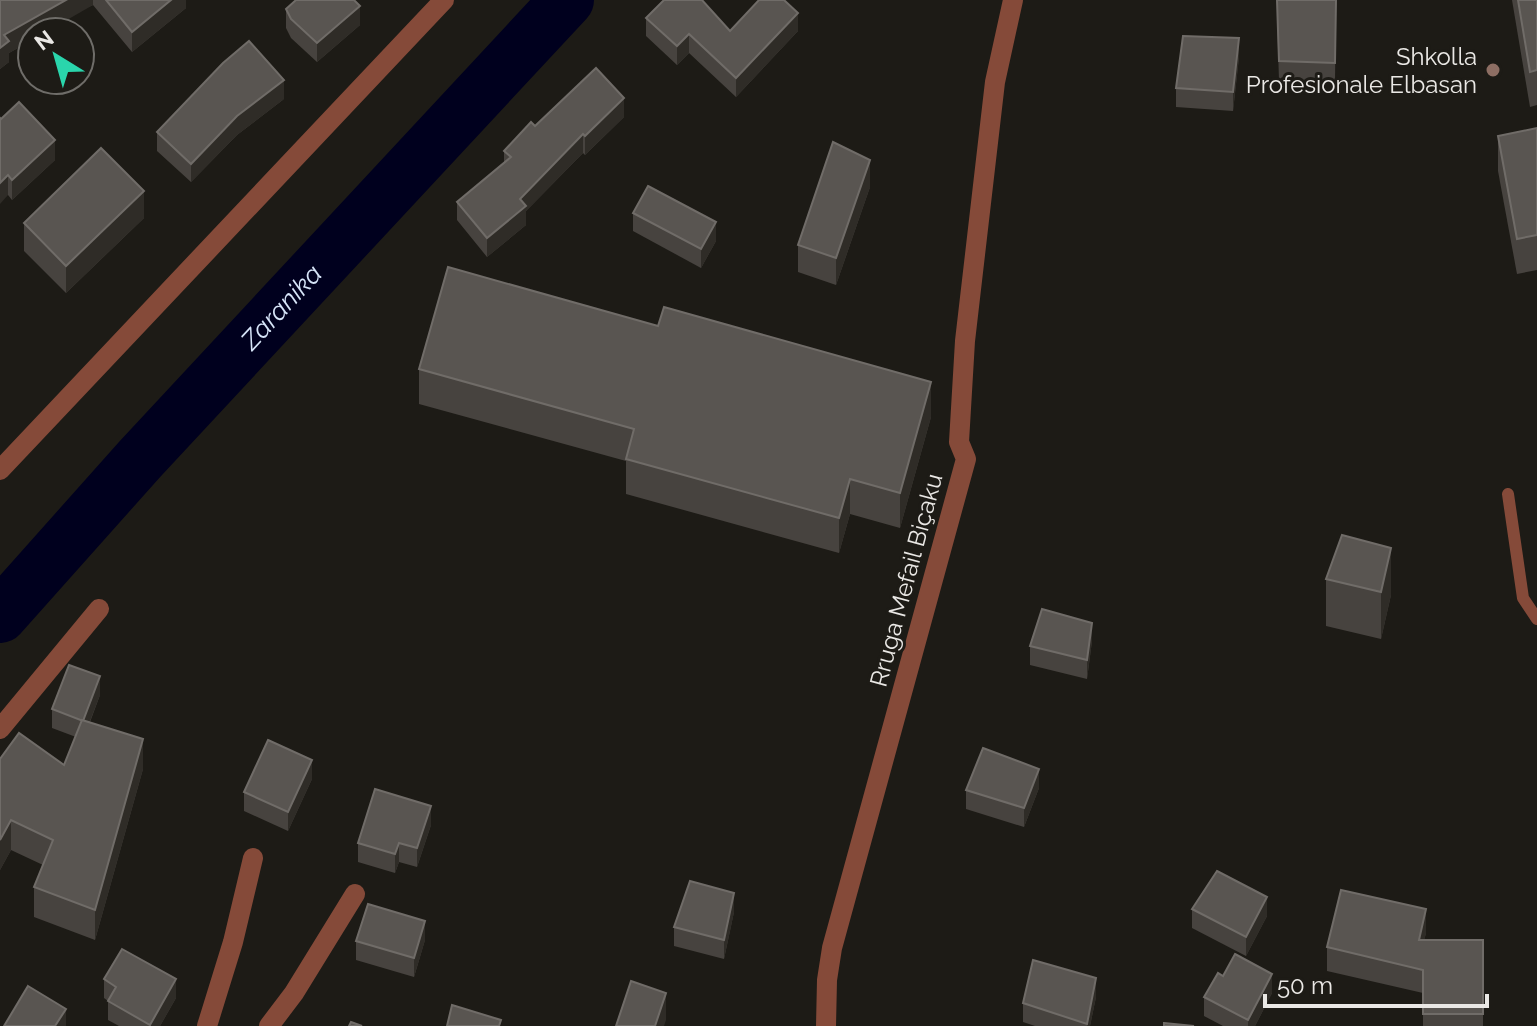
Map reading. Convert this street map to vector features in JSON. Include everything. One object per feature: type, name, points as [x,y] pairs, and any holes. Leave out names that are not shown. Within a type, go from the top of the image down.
[{"type":"street","points":[[0,470],[149,308],[444,0]]},
{"type":"street","name":"Rruga Mefail Biçaku","points":[[826,1026],[827,980],[832,948],[966,459],[959,442],[965,341],[995,82],[1013,0]]},
{"type":"street","points":[[0,729],[99,609]]},
{"type":"street","points":[[207,1026],[253,858]]},
{"type":"street","points":[[269,1026],[294,993],[355,894]]},
{"type":"lane","points":[[1508,494],[1523,598],[1537,619]]},
{"type":"building","points":[[0,0],[66,0],[38,16],[16,16],[16,28],[4,35],[9,41],[0,48]]},
{"type":"building","points":[[106,0],[171,0],[132,32]]},
{"type":"building","points":[[296,0],[354,0],[360,6],[317,43],[291,19],[286,9]]},
{"type":"building","points":[[664,0],[702,0],[730,31],[759,0],[784,0],[798,13],[736,78],[689,34],[677,46],[646,18]]},
{"type":"building","points":[[1277,0],[1336,0],[1335,63],[1279,61]]},
{"type":"building","points":[[1518,0],[1537,0],[1537,70],[1530,72]]},
{"type":"building","points":[[1183,36],[1239,38],[1233,92],[1176,88]]},
{"type":"building","points":[[249,41],[284,80],[237,116],[191,164],[157,132],[223,63]]},
{"type":"building","points":[[596,68],[624,98],[585,136],[583,134],[520,199],[526,206],[487,238],[457,202],[511,157],[504,151],[531,122],[535,126]]},
{"type":"building","points":[[19,102],[55,140],[12,180],[8,175],[0,183],[0,118]]},
{"type":"building","points":[[1537,128],[1537,235],[1517,239],[1498,136]]},
{"type":"building","points":[[833,142],[870,160],[836,258],[798,245]]},
{"type":"building","points":[[101,148],[144,191],[66,266],[24,223]]},
{"type":"building","points":[[648,186],[716,222],[701,249],[633,213]]},
{"type":"building","points":[[448,267],[658,326],[664,307],[931,382],[900,493],[850,479],[839,518],[626,459],[634,429],[419,369]]},
{"type":"building","points":[[1342,535],[1391,548],[1381,592],[1326,579]]},
{"type":"building","points":[[1042,609],[1092,623],[1087,660],[1030,646]]},
{"type":"building","points":[[69,665],[100,676],[83,721],[52,709]]},
{"type":"building","points":[[82,720],[143,739],[95,910],[34,887],[53,840],[11,820],[0,840],[0,759],[19,733],[64,765]]},
{"type":"building","points":[[268,740],[312,760],[288,812],[244,792]]},
{"type":"building","points":[[983,748],[1039,769],[1024,808],[966,790]]},
{"type":"building","points":[[375,789],[431,806],[417,848],[399,843],[395,854],[358,843]]},
{"type":"building","points":[[1217,871],[1267,897],[1246,937],[1192,909]]},
{"type":"building","points":[[690,881],[734,893],[724,940],[674,927]]},
{"type":"building","points":[[1341,890],[1426,909],[1419,940],[1483,940],[1483,1014],[1423,1014],[1423,970],[1327,947]]},
{"type":"building","points":[[368,904],[425,921],[414,958],[356,941]]},
{"type":"building","points":[[122,949],[176,979],[150,1025],[108,1001],[116,987],[104,979]]},
{"type":"building","points":[[1235,954],[1272,974],[1248,1020],[1204,997],[1218,973],[1223,976]]},
{"type":"building","points":[[1033,960],[1096,978],[1087,1024],[1023,1003]]},
{"type":"building","points":[[631,981],[666,993],[655,1026],[616,1026]]},
{"type":"building","points":[[28,986],[66,1009],[55,1026],[4,1026]]},
{"type":"building","points":[[452,1005],[501,1020],[499,1026],[447,1026]]},
{"type":"building","points":[[1164,1023],[1194,1026],[1164,1026]]},
{"type":"waterway","name":"Zaranika","points":[[0,616],[140,459],[567,0]]},
{"type":"place","name":"Shkolla Profesionale Elbasan","points":[[1493,70]]}]
